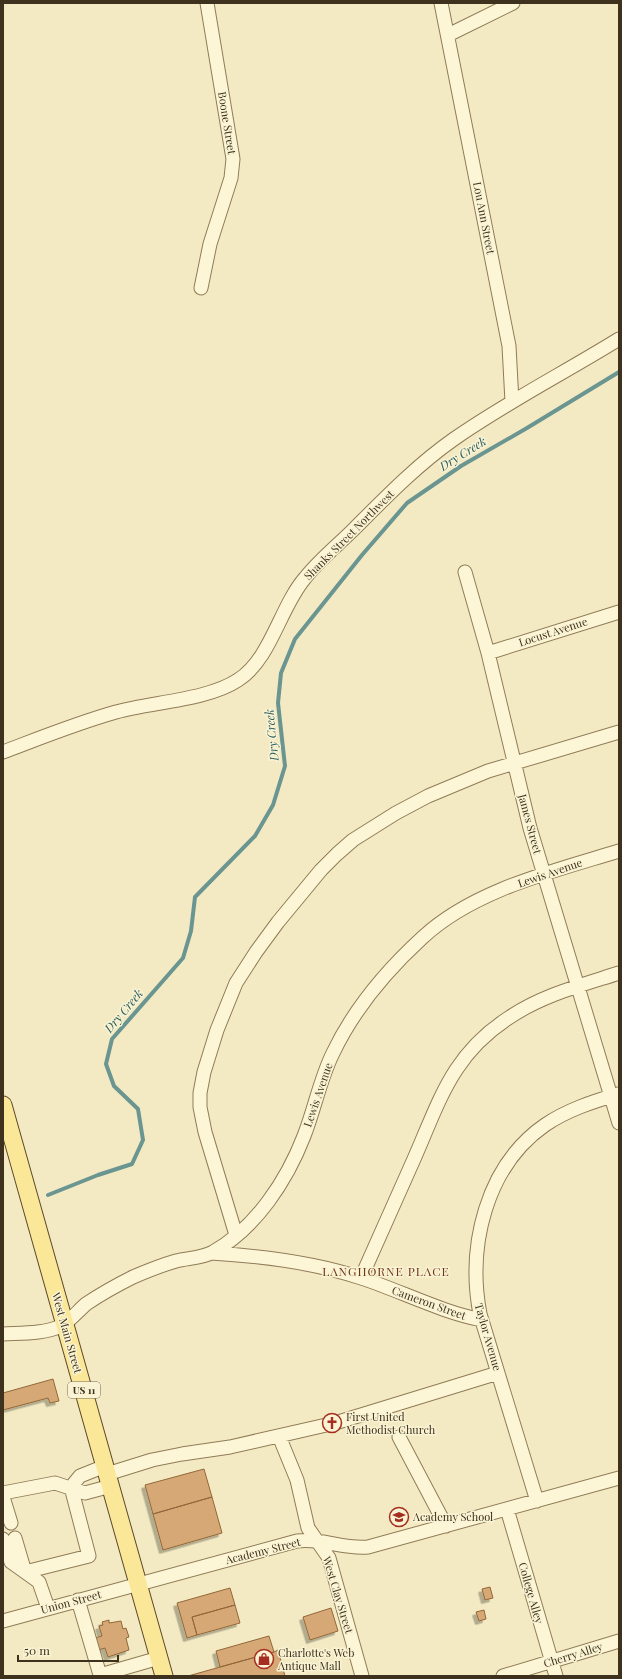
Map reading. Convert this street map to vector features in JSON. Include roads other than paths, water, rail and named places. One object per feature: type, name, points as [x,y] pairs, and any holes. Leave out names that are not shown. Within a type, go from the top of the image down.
[{"type":"main road","name":"West Main Street","points":[[4,1111],[164,1676]]},
{"type":"street","name":"Boone Street","points":[[201,288],[210,244],[231,178],[233,159],[207,3]]},
{"type":"street","name":"Lou Ann Street","points":[[441,3],[509,346],[512,402]]},
{"type":"street","points":[[448,34],[514,3]]},
{"type":"street","name":"Shanks Street Northwest","points":[[3,752],[84,722],[117,712],[215,691],[240,679],[253,667],[263,652],[291,598],[305,578],[418,467],[453,440],[512,402],[619,339]]},
{"type":"street","name":"James Street","points":[[466,572],[544,874],[577,986],[615,1095],[619,1123]]},
{"type":"street","name":"Locust Avenue","points":[[488,653],[619,612]]},
{"type":"street","points":[[236,1235],[205,1132],[200,1107],[200,1094],[206,1065],[236,983],[278,922],[321,870],[337,854],[353,840],[390,817],[428,796],[470,778],[619,732]]},
{"type":"street","name":"Lewis Avenue","points":[[3,1334],[49,1330],[65,1323],[102,1294],[135,1276],[164,1265],[211,1253],[236,1235],[254,1218],[282,1182],[295,1158],[305,1134],[320,1083],[332,1054],[365,998],[390,969],[423,936],[462,908],[544,874],[619,851]]},
{"type":"street","points":[[362,1278],[438,1101],[455,1070],[488,1034],[510,1017],[533,1003],[577,986],[619,973]]},
{"type":"street","name":"Taylor Avenue","points":[[537,1501],[482,1320],[476,1292],[477,1247],[488,1204],[500,1175],[513,1156],[545,1125],[586,1104],[615,1095]]},
{"type":"street","name":"Cameron Street","points":[[211,1253],[243,1255],[294,1262],[335,1270],[362,1278],[462,1316],[482,1320]]},
{"type":"street","points":[[71,1487],[80,1476],[108,1475],[152,1460],[230,1447],[335,1423],[498,1373]]},
{"type":"street","name":"West Clay Street","points":[[279,1436],[297,1480],[308,1528],[329,1558],[362,1676]]},
{"type":"street","points":[[399,1437],[446,1526]]},
{"type":"street","points":[[3,1493],[55,1483],[71,1487],[85,1493],[108,1475]]},
{"type":"street","name":"Academy Street","points":[[138,1584],[297,1541],[317,1540],[338,1546],[353,1548],[368,1547],[619,1478]]},
{"type":"street","points":[[25,1572],[90,1556],[71,1487]]},
{"type":"street","points":[[3,1497],[11,1523]]},
{"type":"street","name":"College Alley","points":[[508,1509],[556,1676]]},
{"type":"street","points":[[9,1538],[11,1562],[39,1582],[48,1608]]},
{"type":"street","name":"Union Street","points":[[3,1621],[138,1584]]},
{"type":"street","points":[[78,1600],[100,1675],[159,1658]]},
{"type":"street","name":"Cherry Alley","points":[[503,1676],[619,1641]]},
{"type":"waterway","name":"Dry Creek","points":[[48,1195],[98,1175],[132,1164],[143,1140],[138,1109],[114,1086],[106,1064],[112,1039],[183,958],[191,931],[195,897],[255,836],[273,805],[285,766],[278,703],[281,673],[295,639],[362,555],[407,503],[461,466],[619,372]]},
{"type":"place","name":"First United Methodist Church","points":[[332,1423]]},
{"type":"place","name":"Academy School","points":[[399,1517]]},
{"type":"place","name":"Charlotte's Web Antique Mall","points":[[264,1659]]},
{"type":"district","name":"LANGHORNE PLACE","points":[[386,1272]]}]
